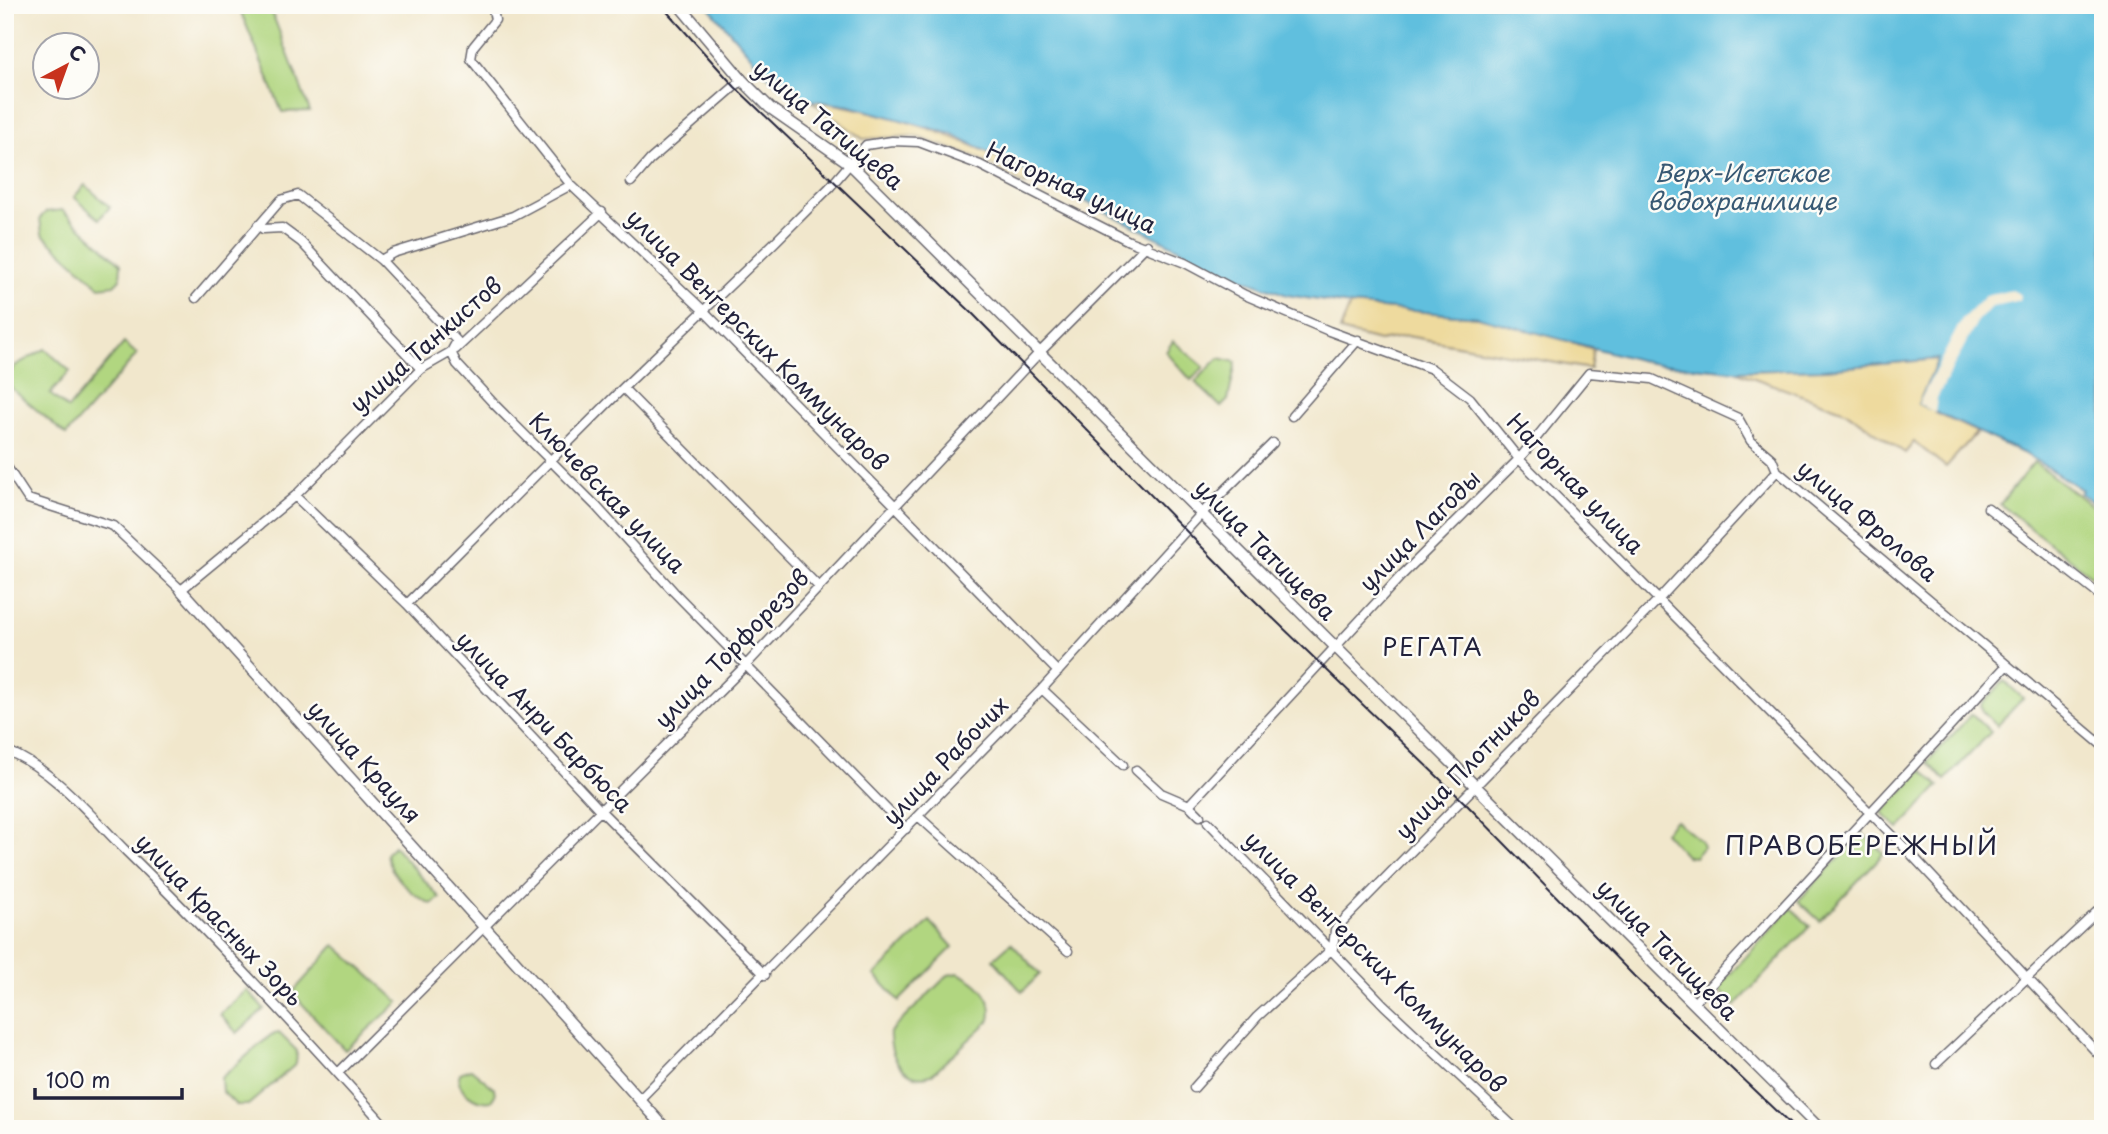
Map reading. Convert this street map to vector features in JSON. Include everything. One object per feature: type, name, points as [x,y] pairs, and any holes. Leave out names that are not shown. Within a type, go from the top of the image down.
[{"type":"street","points":[[381,260],[393,253],[513,216],[572,185],[471,60],[473,47],[495,20],[492,5]]},
{"type":"street","name":"улица Татищева","points":[[680,5],[742,80],[770,108],[849,163],[1820,1129]]},
{"type":"street","points":[[631,182],[650,160],[742,80]]},
{"type":"street","name":"Нагорная улица","points":[[407,604],[830,187],[866,145],[892,141],[919,142],[980,165],[1129,241],[1147,246],[1245,295],[1329,331],[1432,369],[1470,398],[1518,459],[1659,599],[1672,618],[2029,978],[2103,1059]]},
{"type":"street","name":"улица Венгерских Коммунаров","points":[[572,185],[703,310],[1058,672]]},
{"type":"street","name":"Ключевская улица","points":[[258,225],[288,195],[298,195],[381,260],[457,341],[451,352],[457,364],[906,829]]},
{"type":"street","name":"улица Танкистов","points":[[181,590],[295,496],[421,369],[451,352],[602,212]]},
{"type":"street","points":[[196,298],[258,225],[263,229],[282,228],[301,243],[421,369]]},
{"type":"street","name":"улица Торфорезов","points":[[338,1073],[746,665],[1040,352],[1147,246]]},
{"type":"street","points":[[1293,416],[1358,340]]},
{"type":"street","name":"улица Лагоды","points":[[1189,805],[1335,646],[1518,459],[1589,373]]},
{"type":"street","name":"улица Фролова","points":[[1589,373],[1652,379],[1738,418],[1751,441],[1772,459],[1777,471],[2103,746]]},
{"type":"street","points":[[624,388],[819,587]]},
{"type":"street","name":"улица Рабочих","points":[[640,1099],[765,975],[1042,689],[1202,513],[1273,443]]},
{"type":"street","name":"улица Крауля","points":[[5,464],[28,499],[113,526],[181,590],[666,1129]]},
{"type":"street","name":"улица Плотников","points":[[1194,1088],[1257,1017],[1333,948],[1335,930],[1659,599],[1777,471]]},
{"type":"street","name":"улица Анри Барбюса","points":[[295,496],[407,604],[600,810],[765,975]]},
{"type":"street","points":[[1988,508],[2103,598]]},
{"type":"street","points":[[1694,1003],[2007,666]]},
{"type":"street","points":[[1042,689],[1123,765]]},
{"type":"street","name":"улица Красных Зорь","points":[[10,752],[30,761],[97,822],[338,1073],[388,1129]]},
{"type":"street","points":[[1136,770],[1161,793],[1189,805],[1200,816]]},
{"type":"street","points":[[918,816],[1068,951]]},
{"type":"street","name":"улица Венгерских Коммунаров","points":[[1208,822],[1333,948],[1384,1005],[1516,1129]]},
{"type":"street","points":[[1936,1064],[2103,906]]},
{"type":"green space","points":[[238,5],[269,5],[310,111],[282,112]]},
{"type":"green space","points":[[85,185],[110,207],[99,219],[74,197]]},
{"type":"green space","points":[[62,210],[121,264],[120,279],[114,285],[100,287],[42,234],[40,218],[46,212]]},
{"type":"green space","points":[[1173,341],[1204,367],[1191,380],[1166,352]]},
{"type":"green space","points":[[124,343],[137,354],[66,435],[11,388],[7,375],[16,365],[45,349],[70,371],[50,394],[68,409]]},
{"type":"green space","points":[[1219,358],[1236,362],[1228,400],[1221,407],[1195,382]]},
{"type":"green space","points":[[2034,462],[2103,514],[2103,585],[2000,504]]},
{"type":"green space","points":[[2004,681],[2023,698],[1997,726],[1983,712],[1981,705]]},
{"type":"green space","points":[[1972,714],[1991,732],[1945,780],[1927,762]]},
{"type":"green space","points":[[1922,770],[1939,786],[1899,829],[1882,813]]},
{"type":"green space","points":[[1675,820],[1701,841],[1703,847],[1694,857],[1686,856],[1664,832]]},
{"type":"green space","points":[[1862,833],[1884,853],[1820,921],[1798,901]]},
{"type":"green space","points":[[394,846],[440,898],[431,904],[403,884],[392,870],[386,854]]},
{"type":"green space","points":[[1791,908],[1810,926],[1735,1006],[1717,988]]},
{"type":"green space","points":[[930,921],[953,947],[899,1001],[875,975]]},
{"type":"green space","points":[[1011,943],[1040,974],[1022,992],[993,959]]},
{"type":"green space","points":[[335,945],[399,1002],[345,1050],[292,993]]},
{"type":"green space","points":[[958,973],[983,991],[990,1004],[990,1020],[931,1075],[913,1075],[895,1058],[890,1032],[948,975]]},
{"type":"green space","points":[[247,990],[264,1009],[237,1033],[220,1014]]},
{"type":"green space","points":[[279,1033],[297,1051],[296,1064],[248,1105],[236,1105],[222,1091],[221,1078],[271,1035]]},
{"type":"green space","points":[[471,1069],[494,1088],[495,1095],[491,1101],[473,1098],[463,1090],[460,1073]]},
{"type":"sand","points":[[810,100],[841,105],[927,128],[982,149],[1037,177],[1025,185],[976,157],[914,136],[863,139]]},
{"type":"sand","points":[[1350,305],[1478,317],[1525,327],[1593,349],[1590,369],[1407,336],[1379,341],[1340,331]]},
{"type":"sand","points":[[1939,359],[1935,413],[1977,432],[1946,467],[1914,442],[1905,453],[1845,411],[1735,371],[1824,369]]},
{"type":"water","name":"Верх-Исетское водохранилище","points":[[707,5],[2103,5],[2103,509],[2080,493],[2082,490],[2029,456],[1918,404],[1938,359],[1824,369],[1735,371],[1650,363],[1478,317],[1350,305],[1287,295],[1227,273],[952,134],[850,106],[810,100],[784,88],[767,75]]},
{"type":"pier","points":[[2012,290],[2021,295],[2020,300],[1991,307],[1977,322],[1937,398],[1935,413],[1918,404],[1962,319],[1985,296]]},
{"type":"tram line","points":[[661,5],[735,87],[969,310],[1254,600],[1466,804],[1635,977],[1795,1129]]},
{"type":"district","name":"РЕГАТА","points":[[1433,648]]},
{"type":"district","name":"ПРАВОБЕРЕЖНЫЙ","points":[[1862,846]]}]
